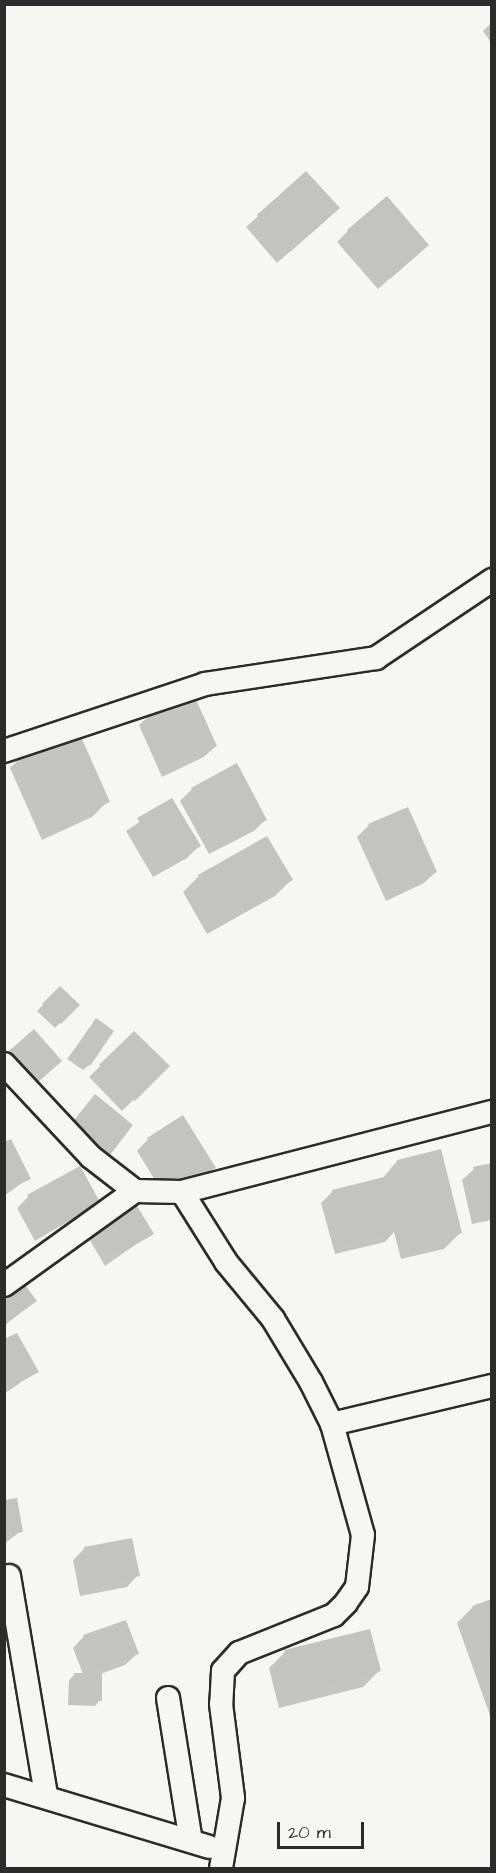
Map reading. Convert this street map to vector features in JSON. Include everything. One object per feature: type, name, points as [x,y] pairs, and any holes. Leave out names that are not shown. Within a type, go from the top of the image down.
[{"type":"street","points":[[4,751],[205,684],[376,658],[492,580]]},
{"type":"street","points":[[4,1064],[91,1156],[135,1191]]},
{"type":"street","points":[[4,1285],[135,1191],[182,1192],[492,1112]]},
{"type":"street","points":[[182,1192],[226,1262],[279,1329],[332,1424],[363,1535],[357,1587],[334,1615],[239,1653],[223,1671],[221,1704],[233,1798],[221,1869]]},
{"type":"street","points":[[332,1424],[492,1386]]},
{"type":"street","points":[[9,1576],[46,1795]]},
{"type":"street","points":[[4,1785],[46,1795],[200,1844],[168,1698]]},
{"type":"building","points":[[306,171],[340,208],[290,252],[257,215]]},
{"type":"building","points":[[387,196],[429,245],[390,279],[347,230]]},
{"type":"building","points":[[193,693],[217,746],[174,766],[150,712]]},
{"type":"building","points":[[77,728],[110,802],[58,825],[26,751]]},
{"type":"building","points":[[237,763],[267,820],[221,844],[191,788]]},
{"type":"building","points":[[172,798],[201,846],[165,867],[137,818]]},
{"type":"building","points":[[408,807],[437,872],[398,890],[368,824]]},
{"type":"building","points":[[267,836],[293,880],[223,919],[198,875]]},
{"type":"building","points":[[60,986],[80,1005],[61,1024],[42,1004]]},
{"type":"building","points":[[96,1018],[114,1031],[90,1066],[72,1053]]},
{"type":"building","points":[[34,1029],[62,1061],[37,1083],[9,1051]]},
{"type":"building","points":[[134,1031],[170,1066],[135,1101],[99,1065]]},
{"type":"building","points":[[95,1094],[133,1125],[110,1155],[71,1124]]},
{"type":"building","points":[[183,1115],[216,1168],[181,1190],[147,1138]]},
{"type":"building","points":[[11,1139],[31,1179],[4,1191],[4,1142]]},
{"type":"building","points":[[441,1149],[462,1233],[417,1243],[397,1160]]},
{"type":"building","points":[[492,1163],[492,1212],[483,1213],[473,1167]]},
{"type":"building","points":[[80,1166],[99,1200],[48,1230],[27,1195]]},
{"type":"building","points":[[384,1177],[398,1230],[346,1244],[332,1190]]},
{"type":"building","points":[[134,1201],[154,1234],[118,1255],[98,1223]]},
{"type":"building","points":[[19,1277],[37,1301],[9,1321],[4,1315],[4,1288]]},
{"type":"building","points":[[17,1333],[39,1372],[9,1388],[4,1379],[4,1339]]},
{"type":"building","points":[[17,1498],[23,1532],[4,1534],[4,1500]]},
{"type":"building","points":[[132,1538],[140,1576],[92,1585],[84,1547]]},
{"type":"building","points":[[492,1599],[492,1659],[491,1659],[472,1606]]},
{"type":"building","points":[[126,1620],[139,1654],[96,1669],[83,1635]]},
{"type":"building","points":[[370,1629],[381,1671],[295,1693],[284,1650]]},
{"type":"building","points":[[74,1673],[102,1673],[102,1701],[74,1700]]}]
